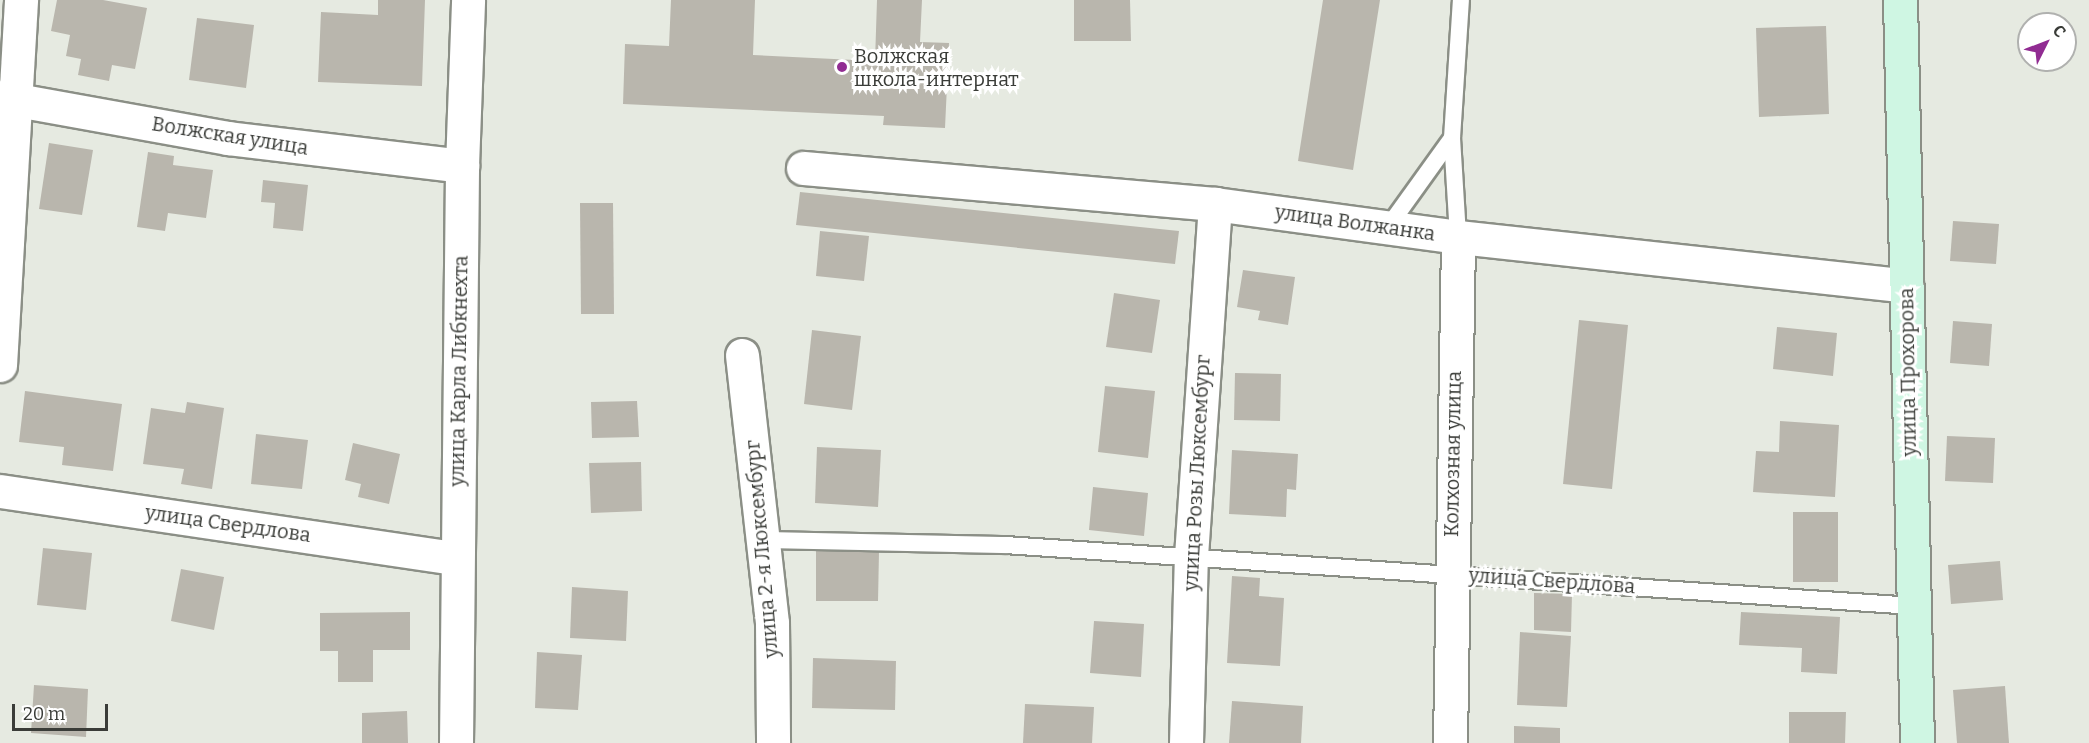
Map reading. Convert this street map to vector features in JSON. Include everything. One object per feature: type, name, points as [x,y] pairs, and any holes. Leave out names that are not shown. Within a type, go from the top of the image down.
[{"type":"main road","name":"улица Прохорова","points":[[1900,0],[1917,743]]},
{"type":"street","points":[[0,365],[7,99],[21,0]]},
{"type":"street","name":"улица Карла Либкнехта","points":[[456,743],[456,558],[462,166],[468,0]]},
{"type":"street","name":"Волжская улица","points":[[7,99],[228,138],[462,166]]},
{"type":"street","name":"улица Волжанка","points":[[803,168],[1215,204],[1458,237],[1906,286]]},
{"type":"street","name":"улица Розы Люксембург","points":[[1186,743],[1191,556],[1215,204]]},
{"type":"street","name":"Колхозная улица","points":[[1450,743],[1458,237]]},
{"type":"street","name":"улица 2-я Люксембург","points":[[742,355],[772,623],[773,743]]},
{"type":"street","name":"улица Свердлова","points":[[0,491],[456,558]]},
{"type":"lane","points":[[1458,237],[1452,138],[1461,0]]},
{"type":"lane","points":[[1388,227],[1452,138]]},
{"type":"lane","name":"улица Свердлова","points":[[763,540],[1005,545],[1913,606]]},
{"type":"building","points":[[57,0],[103,0],[147,8],[135,69],[112,65],[109,81],[78,75],[81,59],[66,56],[70,35],[51,31]]},
{"type":"building","points":[[378,0],[425,0],[422,86],[318,82],[321,12],[378,15]]},
{"type":"building","points":[[671,0],[755,0],[753,55],[875,61],[877,0],[922,0],[920,42],[949,43],[945,128],[883,125],[884,116],[623,104],[625,44],[669,46]]},
{"type":"building","points":[[1074,0],[1130,0],[1131,41],[1074,41]]},
{"type":"building","points":[[1323,0],[1380,0],[1353,170],[1298,161]]},
{"type":"building","points":[[197,18],[254,25],[246,88],[189,80]]},
{"type":"building","points":[[1826,26],[1829,114],[1759,117],[1756,28]]},
{"type":"building","points":[[49,143],[93,150],[82,215],[39,209]]},
{"type":"building","points":[[148,152],[174,156],[173,165],[213,170],[206,218],[168,213],[165,231],[137,227]]},
{"type":"building","points":[[263,180],[308,185],[303,231],[273,228],[275,203],[261,202]]},
{"type":"building","points":[[800,192],[1179,231],[1175,264],[796,225]]},
{"type":"building","points":[[580,203],[613,203],[614,314],[581,314]]},
{"type":"building","points":[[1953,221],[1999,224],[1996,264],[1950,261]]},
{"type":"building","points":[[820,231],[869,236],[864,281],[816,276]]},
{"type":"building","points":[[1243,270],[1295,277],[1288,325],[1258,320],[1260,311],[1237,307]]},
{"type":"building","points":[[1114,293],[1160,300],[1152,353],[1106,347]]},
{"type":"building","points":[[1579,320],[1628,325],[1612,489],[1563,484]]},
{"type":"building","points":[[1953,321],[1992,324],[1989,366],[1950,363]]},
{"type":"building","points":[[1777,327],[1837,333],[1833,376],[1773,369]]},
{"type":"building","points":[[812,330],[861,336],[852,410],[804,404]]},
{"type":"building","points":[[1235,373],[1281,374],[1280,421],[1234,420]]},
{"type":"building","points":[[1105,386],[1155,391],[1148,458],[1098,452]]},
{"type":"building","points":[[25,391],[122,404],[113,471],[62,465],[64,447],[19,442]]},
{"type":"building","points":[[637,401],[639,437],[592,438],[591,402]]},
{"type":"building","points":[[187,402],[224,408],[212,489],[181,484],[184,469],[143,464],[151,408],[185,413]]},
{"type":"building","points":[[1780,421],[1839,425],[1835,497],[1753,492],[1756,451],[1779,452]]},
{"type":"building","points":[[256,434],[308,440],[302,489],[251,484]]},
{"type":"building","points":[[1947,436],[1995,438],[1993,483],[1945,481]]},
{"type":"building","points":[[353,443],[400,454],[389,504],[358,497],[361,484],[345,480]]},
{"type":"building","points":[[817,447],[881,450],[878,507],[815,503]]},
{"type":"building","points":[[1232,450],[1298,454],[1296,490],[1287,489],[1286,517],[1229,514]]},
{"type":"building","points":[[641,462],[642,511],[591,513],[589,463]]},
{"type":"building","points":[[1093,487],[1148,493],[1144,536],[1089,530]]},
{"type":"building","points":[[1793,512],[1838,512],[1838,582],[1793,582]]},
{"type":"building","points":[[43,548],[92,553],[86,610],[37,605]]},
{"type":"building","points":[[816,551],[879,552],[878,601],[816,601]]},
{"type":"building","points":[[2000,561],[2003,600],[1951,604],[1948,565]]},
{"type":"building","points":[[181,569],[224,577],[214,630],[171,621]]},
{"type":"building","points":[[1232,576],[1260,578],[1259,596],[1284,598],[1280,666],[1227,663]]},
{"type":"building","points":[[572,587],[628,591],[626,641],[570,638]]},
{"type":"building","points":[[1534,593],[1572,594],[1571,632],[1534,630]]},
{"type":"building","points":[[410,612],[410,650],[373,650],[373,682],[338,682],[338,651],[320,651],[320,613]]},
{"type":"building","points":[[1741,612],[1840,617],[1837,674],[1801,672],[1802,648],[1739,645]]},
{"type":"building","points":[[1094,621],[1144,624],[1141,677],[1090,673]]},
{"type":"building","points":[[1520,632],[1571,636],[1567,707],[1517,705]]},
{"type":"building","points":[[537,652],[582,655],[578,710],[535,708]]},
{"type":"building","points":[[813,658],[896,661],[895,710],[812,708]]},
{"type":"building","points":[[34,685],[88,689],[86,737],[31,733]]},
{"type":"building","points":[[2005,686],[2009,743],[1957,743],[1953,690]]},
{"type":"building","points":[[1232,701],[1303,706],[1301,743],[1229,743]]},
{"type":"building","points":[[1025,704],[1094,707],[1092,743],[1023,743]]},
{"type":"building","points":[[407,711],[408,743],[362,743],[362,713]]},
{"type":"building","points":[[1789,712],[1846,712],[1845,743],[1789,743]]},
{"type":"building","points":[[1514,726],[1560,728],[1560,743],[1514,743]]},
{"type":"place","name":"Волжская школа-интернат","points":[[842,67]]}]
